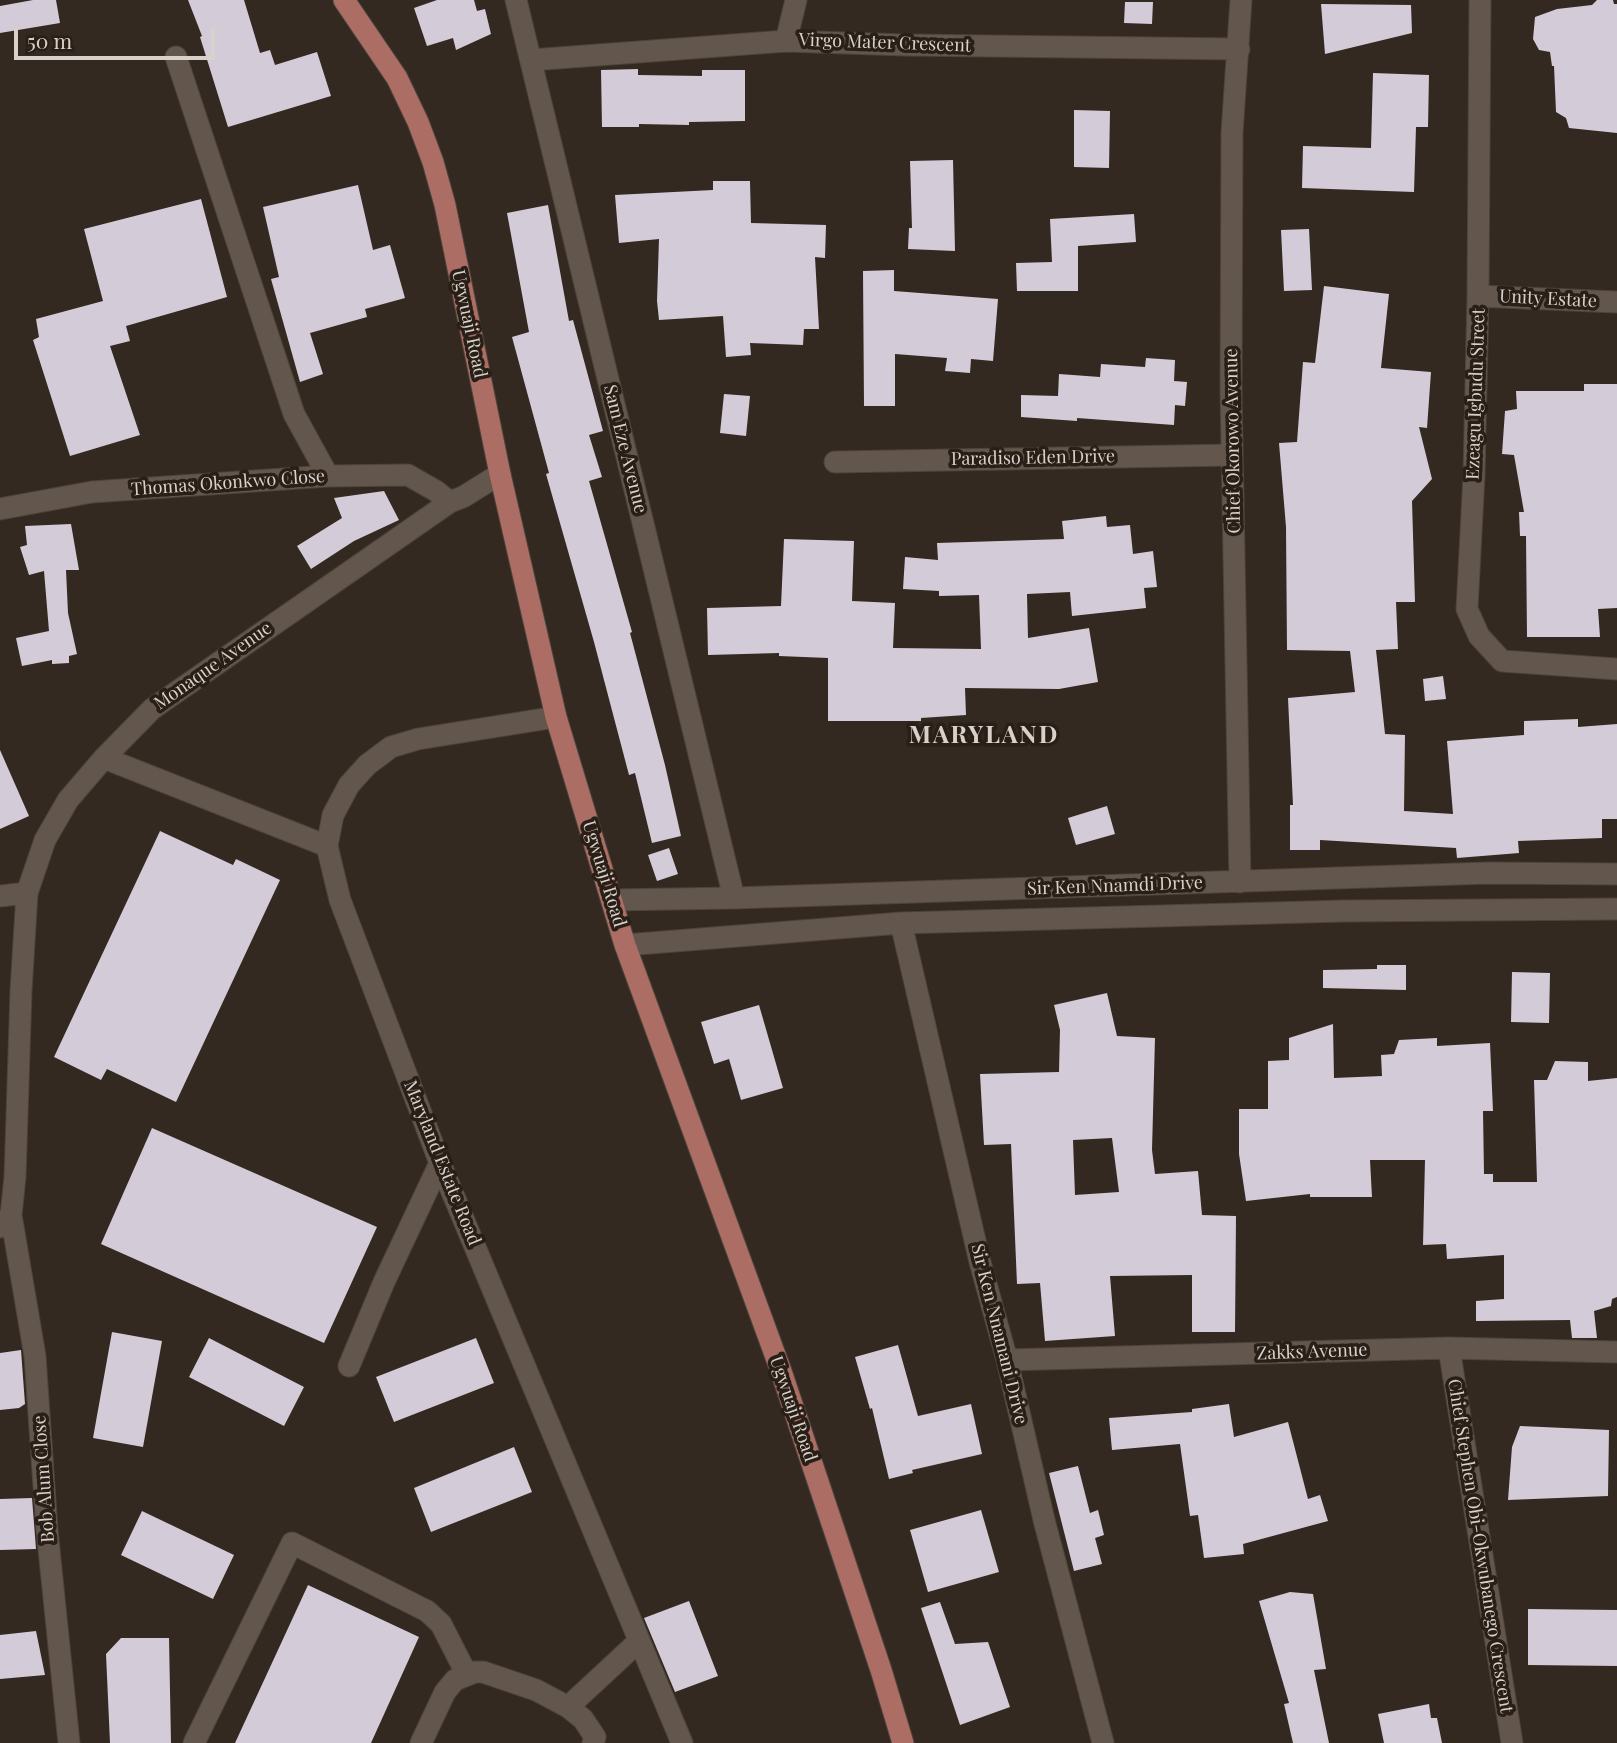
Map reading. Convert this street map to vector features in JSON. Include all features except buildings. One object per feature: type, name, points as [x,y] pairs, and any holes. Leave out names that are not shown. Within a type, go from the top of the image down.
[{"type":"main road","name":"Ugwuaji Road","points":[[344,0],[397,78],[433,162],[445,205],[500,474],[556,717],[625,945],[781,1371],[903,1743]]},
{"type":"street","name":"Sam Eze Avenue","points":[[516,0],[734,898]]},
{"type":"street","points":[[786,41],[796,0]]},
{"type":"street","name":"Chief Okorowo Avenue","points":[[1240,882],[1237,610],[1231,455],[1232,134],[1241,0]]},
{"type":"street","name":"Ezeagu Igbudu Street","points":[[1480,0],[1478,296],[1474,475],[1467,609],[1479,636],[1502,661],[1617,669]]},
{"type":"street","name":"Virgo Mater Crescent","points":[[531,60],[786,41],[905,46],[1239,49]]},
{"type":"street","points":[[176,57],[294,414],[328,476]]},
{"type":"street","name":"Unity Estate","points":[[1478,296],[1617,302]]},
{"type":"street","name":"Paradiso Eden Drive","points":[[835,462],[1231,455]]},
{"type":"street","name":"Monaque Avenue","points":[[6,1221],[15,1177],[20,991],[27,893],[45,840],[68,800],[152,709],[450,502],[500,474]]},
{"type":"street","name":"Thomas Okonkwo Close","points":[[0,509],[92,492],[328,476],[408,475],[450,502]]},
{"type":"street","name":"Maryland Estate Road","points":[[556,717],[418,739],[391,747],[367,765],[349,785],[333,815],[327,846],[340,900],[440,1163],[682,1743]]},
{"type":"street","points":[[104,758],[327,846]]},
{"type":"street","points":[[1488,873],[1491,910]]},
{"type":"street","name":"Sir Ken Nnamdi Drive","points":[[612,900],[1488,873],[1617,874]]},
{"type":"street","points":[[0,897],[27,893]]},
{"type":"street","name":"Sir Ken Nnamdi Drive","points":[[625,945],[901,923],[1344,911],[1617,909]]},
{"type":"street","name":"Sir Ken Nnamani Drive","points":[[901,923],[979,1262],[1007,1360],[1044,1520],[1103,1743]]},
{"type":"street","points":[[349,1366],[384,1282],[440,1163]]},
{"type":"street","name":"Bob Alum Close","points":[[6,1221],[35,1356],[47,1531],[69,1743]]},
{"type":"street","name":"Zakks Avenue","points":[[1007,1360],[1449,1348],[1617,1352]]},
{"type":"street","name":"Chief Stephen Obi-Okwubanego Crescent","points":[[1449,1348],[1512,1743]]},
{"type":"street","points":[[194,1743],[292,1544],[427,1611],[441,1624],[467,1675]]},
{"type":"street","points":[[568,1707],[638,1642]]},
{"type":"street","points":[[421,1743],[445,1692],[455,1680],[483,1672],[536,1690],[568,1707],[583,1718],[595,1737],[593,1743]]},
{"type":"district","name":"MARYLAND","points":[[984,736]]}]
